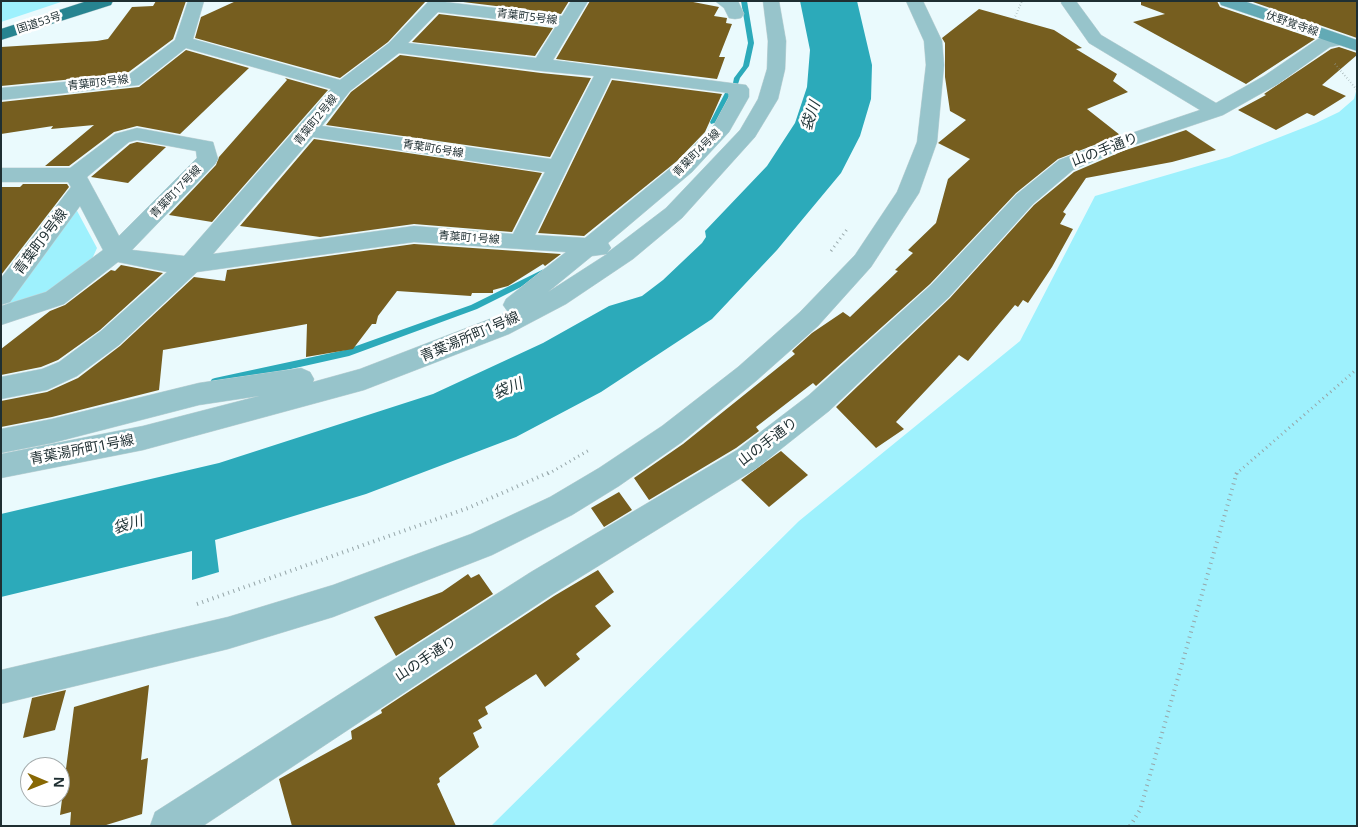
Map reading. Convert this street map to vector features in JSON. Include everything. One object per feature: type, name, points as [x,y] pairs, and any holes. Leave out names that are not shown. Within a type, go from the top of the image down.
[{"type":"highway","name":"国道53号","points":[[1,36],[105,1]]},
{"type":"main road","name":"伏野覚寺線","points":[[1227,1],[1346,46]]},
{"type":"street","points":[[183,42],[196,1]]},
{"type":"street","points":[[567,22],[580,1]]},
{"type":"street","points":[[724,1],[732,5],[735,14]]},
{"type":"street","name":"青葉湯所町1号線","points":[[1,466],[143,438],[364,379],[484,333],[557,298],[625,253],[674,212],[748,134],[768,99],[777,58],[777,41],[771,1]]},
{"type":"street","points":[[1,687],[228,632],[333,601],[481,545],[561,506],[609,477],[672,434],[747,374],[809,319],[863,260],[908,193],[927,142],[933,100],[935,64],[933,41],[914,1]]},
{"type":"street","points":[[1069,3],[1095,40],[1216,111]]},
{"type":"street","name":"青葉町5号線","points":[[395,47],[436,4],[567,22],[541,64]]},
{"type":"street","name":"青葉町2号線","points":[[1,388],[30,384],[68,368],[110,338],[190,265],[343,87],[183,42]]},
{"type":"street","name":"青葉町8号線","points":[[1,94],[132,80],[183,42]]},
{"type":"street","name":"山の手通り","points":[[169,826],[542,583],[747,460],[819,403],[940,291],[1025,199],[1066,164],[1115,145],[1216,111],[1271,80],[1324,43],[1346,46]]},
{"type":"street","points":[[343,87],[395,47],[605,72]]},
{"type":"street","name":"青葉町1号線","points":[[116,252],[128,257],[190,265],[414,234],[520,242],[605,72]]},
{"type":"street","name":"青葉町4号線","points":[[484,333],[501,316],[685,167],[722,128],[739,97],[739,89],[605,72]]},
{"type":"street","name":"青葉町6号線","points":[[308,130],[558,168]]},
{"type":"street","name":"青葉町17号線","points":[[78,182],[122,138],[137,134],[206,146],[208,159],[116,252]]},
{"type":"street","points":[[1,175],[78,182],[116,252],[55,298],[1,316]]},
{"type":"street","name":"青葉町9号線","points":[[1,296],[78,182]]},
{"type":"street","points":[[520,242],[583,245],[587,248],[596,249],[653,228],[664,185]]},
{"type":"street","points":[[1,441],[52,431],[199,394],[344,373],[364,379]]},
{"type":"path","points":[[1014,19],[1022,1]]},
{"type":"path","points":[[1346,46],[1357,90]]},
{"type":"path","points":[[828,255],[851,225]]},
{"type":"path","points":[[1130,826],[1140,810],[1237,471],[1357,369]]},
{"type":"path","points":[[191,606],[468,508],[544,476],[600,444]]},
{"type":"shaded area","points":[[1,1],[64,1],[1,22]]},
{"type":"shaded area","points":[[1357,88],[1357,826],[491,826],[799,521],[1020,341],[1095,196],[1229,157],[1316,123],[1339,112],[1354,99]]},
{"type":"shaded area","points":[[76,209],[97,248],[92,259],[49,293],[9,305],[4,302]]},
{"type":"water","name":"袋川","points":[[800,1],[857,1],[872,65],[871,99],[860,136],[841,173],[777,250],[712,319],[601,392],[516,437],[366,494],[215,540],[219,572],[192,580],[192,551],[1,597],[1,514],[219,463],[433,394],[543,343],[609,306],[642,296],[663,280],[702,243],[706,237],[705,231],[767,166],[795,123],[807,87],[810,50]]},
{"type":"building","points":[[156,1],[186,1],[173,39],[126,74],[1,86],[1,47],[108,39],[132,7],[153,6]]},
{"type":"building","points":[[236,1],[426,1],[388,42],[340,78],[195,38],[201,17]]},
{"type":"building","points":[[455,1],[569,1],[561,14]]},
{"type":"building","points":[[590,1],[688,1],[719,7],[714,16],[727,18],[726,23],[732,24],[719,57],[725,57],[717,79],[556,59]]},
{"type":"building","points":[[1141,1],[1217,1],[1220,7],[1315,39],[1246,84],[1133,22],[1165,14],[1141,5]]},
{"type":"building","points":[[1250,1],[1357,1],[1357,38]]},
{"type":"building","points":[[979,9],[1054,30],[1082,48],[1076,49],[1117,74],[1113,81],[1128,92],[1087,109],[1120,135],[1058,159],[1016,193],[930,284],[816,386],[813,383],[756,427],[759,431],[736,448],[649,500],[634,478],[683,444],[795,354],[792,351],[812,333],[843,312],[850,317],[898,271],[895,270],[913,253],[908,250],[936,223],[948,179],[970,159],[938,143],[966,120],[950,111],[945,77],[945,43],[942,38]]},
{"type":"building","points":[[439,14],[553,28],[535,56],[412,42]]},
{"type":"building","points":[[1339,47],[1357,53],[1357,55],[1322,85],[1346,96],[1314,116],[1307,113],[1276,130],[1238,110],[1266,95],[1264,94],[1331,49]]},
{"type":"building","points":[[186,50],[249,68],[180,134],[137,126],[114,132],[69,166],[45,166],[94,125],[51,129],[53,126],[1,134],[1,102],[139,87]]},
{"type":"building","points":[[400,55],[591,78],[550,157],[326,125],[351,92]]},
{"type":"building","points":[[285,78],[328,90],[212,222],[169,215],[216,165],[219,157],[287,80]]},
{"type":"building","points":[[612,80],[722,94],[705,132],[677,161],[584,236],[538,233]]},
{"type":"building","points":[[1186,130],[1216,150],[1172,162],[1086,178],[1063,212],[1066,214],[1060,224],[1073,229],[1052,267],[1028,303],[1023,300],[1018,307],[1015,305],[968,361],[959,355],[896,422],[904,429],[876,448],[836,407],[950,298],[1034,205],[1074,172],[1123,151]]},
{"type":"building","points":[[314,139],[542,173],[512,232],[414,224],[320,237],[240,226]]},
{"type":"building","points":[[137,142],[166,147],[128,183],[91,177],[130,144]]},
{"type":"building","points":[[23,184],[67,184],[69,187],[1,275],[1,187],[20,187]]},
{"type":"building","points":[[414,244],[561,254],[545,266],[543,264],[508,286],[493,290],[493,293],[472,293],[471,296],[397,291],[378,316],[376,324],[372,324],[353,349],[306,357],[307,324],[163,350],[159,390],[52,417],[1,427],[1,401],[47,392],[78,378],[120,346],[194,277],[225,281],[227,270]]},
{"type":"building","points":[[121,265],[163,273],[100,330],[58,360],[41,367],[1,375],[1,349],[50,311],[65,305],[111,270],[115,271]]},
{"type":"building","points":[[781,451],[808,475],[769,507],[741,480]]},
{"type":"building","points":[[619,492],[632,510],[604,527],[591,508]]},
{"type":"building","points":[[598,570],[614,592],[595,606],[611,626],[576,654],[580,659],[545,687],[536,674],[485,707],[488,714],[478,720],[482,728],[473,733],[479,747],[439,778],[440,782],[437,784],[456,826],[292,826],[279,779],[352,739],[351,731],[382,713],[381,710],[554,596]]},
{"type":"building","points":[[468,574],[471,578],[479,574],[493,594],[396,656],[374,617],[442,592]]},
{"type":"building","points":[[149,685],[141,760],[148,758],[142,814],[103,826],[70,826],[71,812],[60,815],[61,807],[70,807],[70,757],[68,757],[74,707]]},
{"type":"building","points":[[66,690],[55,730],[23,738],[32,698]]},
{"type":"waterway","points":[[736,83],[737,78],[746,66],[751,43],[744,1]]},
{"type":"waterway","points":[[714,122],[729,91]]},
{"type":"waterway","points":[[215,382],[346,353],[474,307],[546,271]]}]
